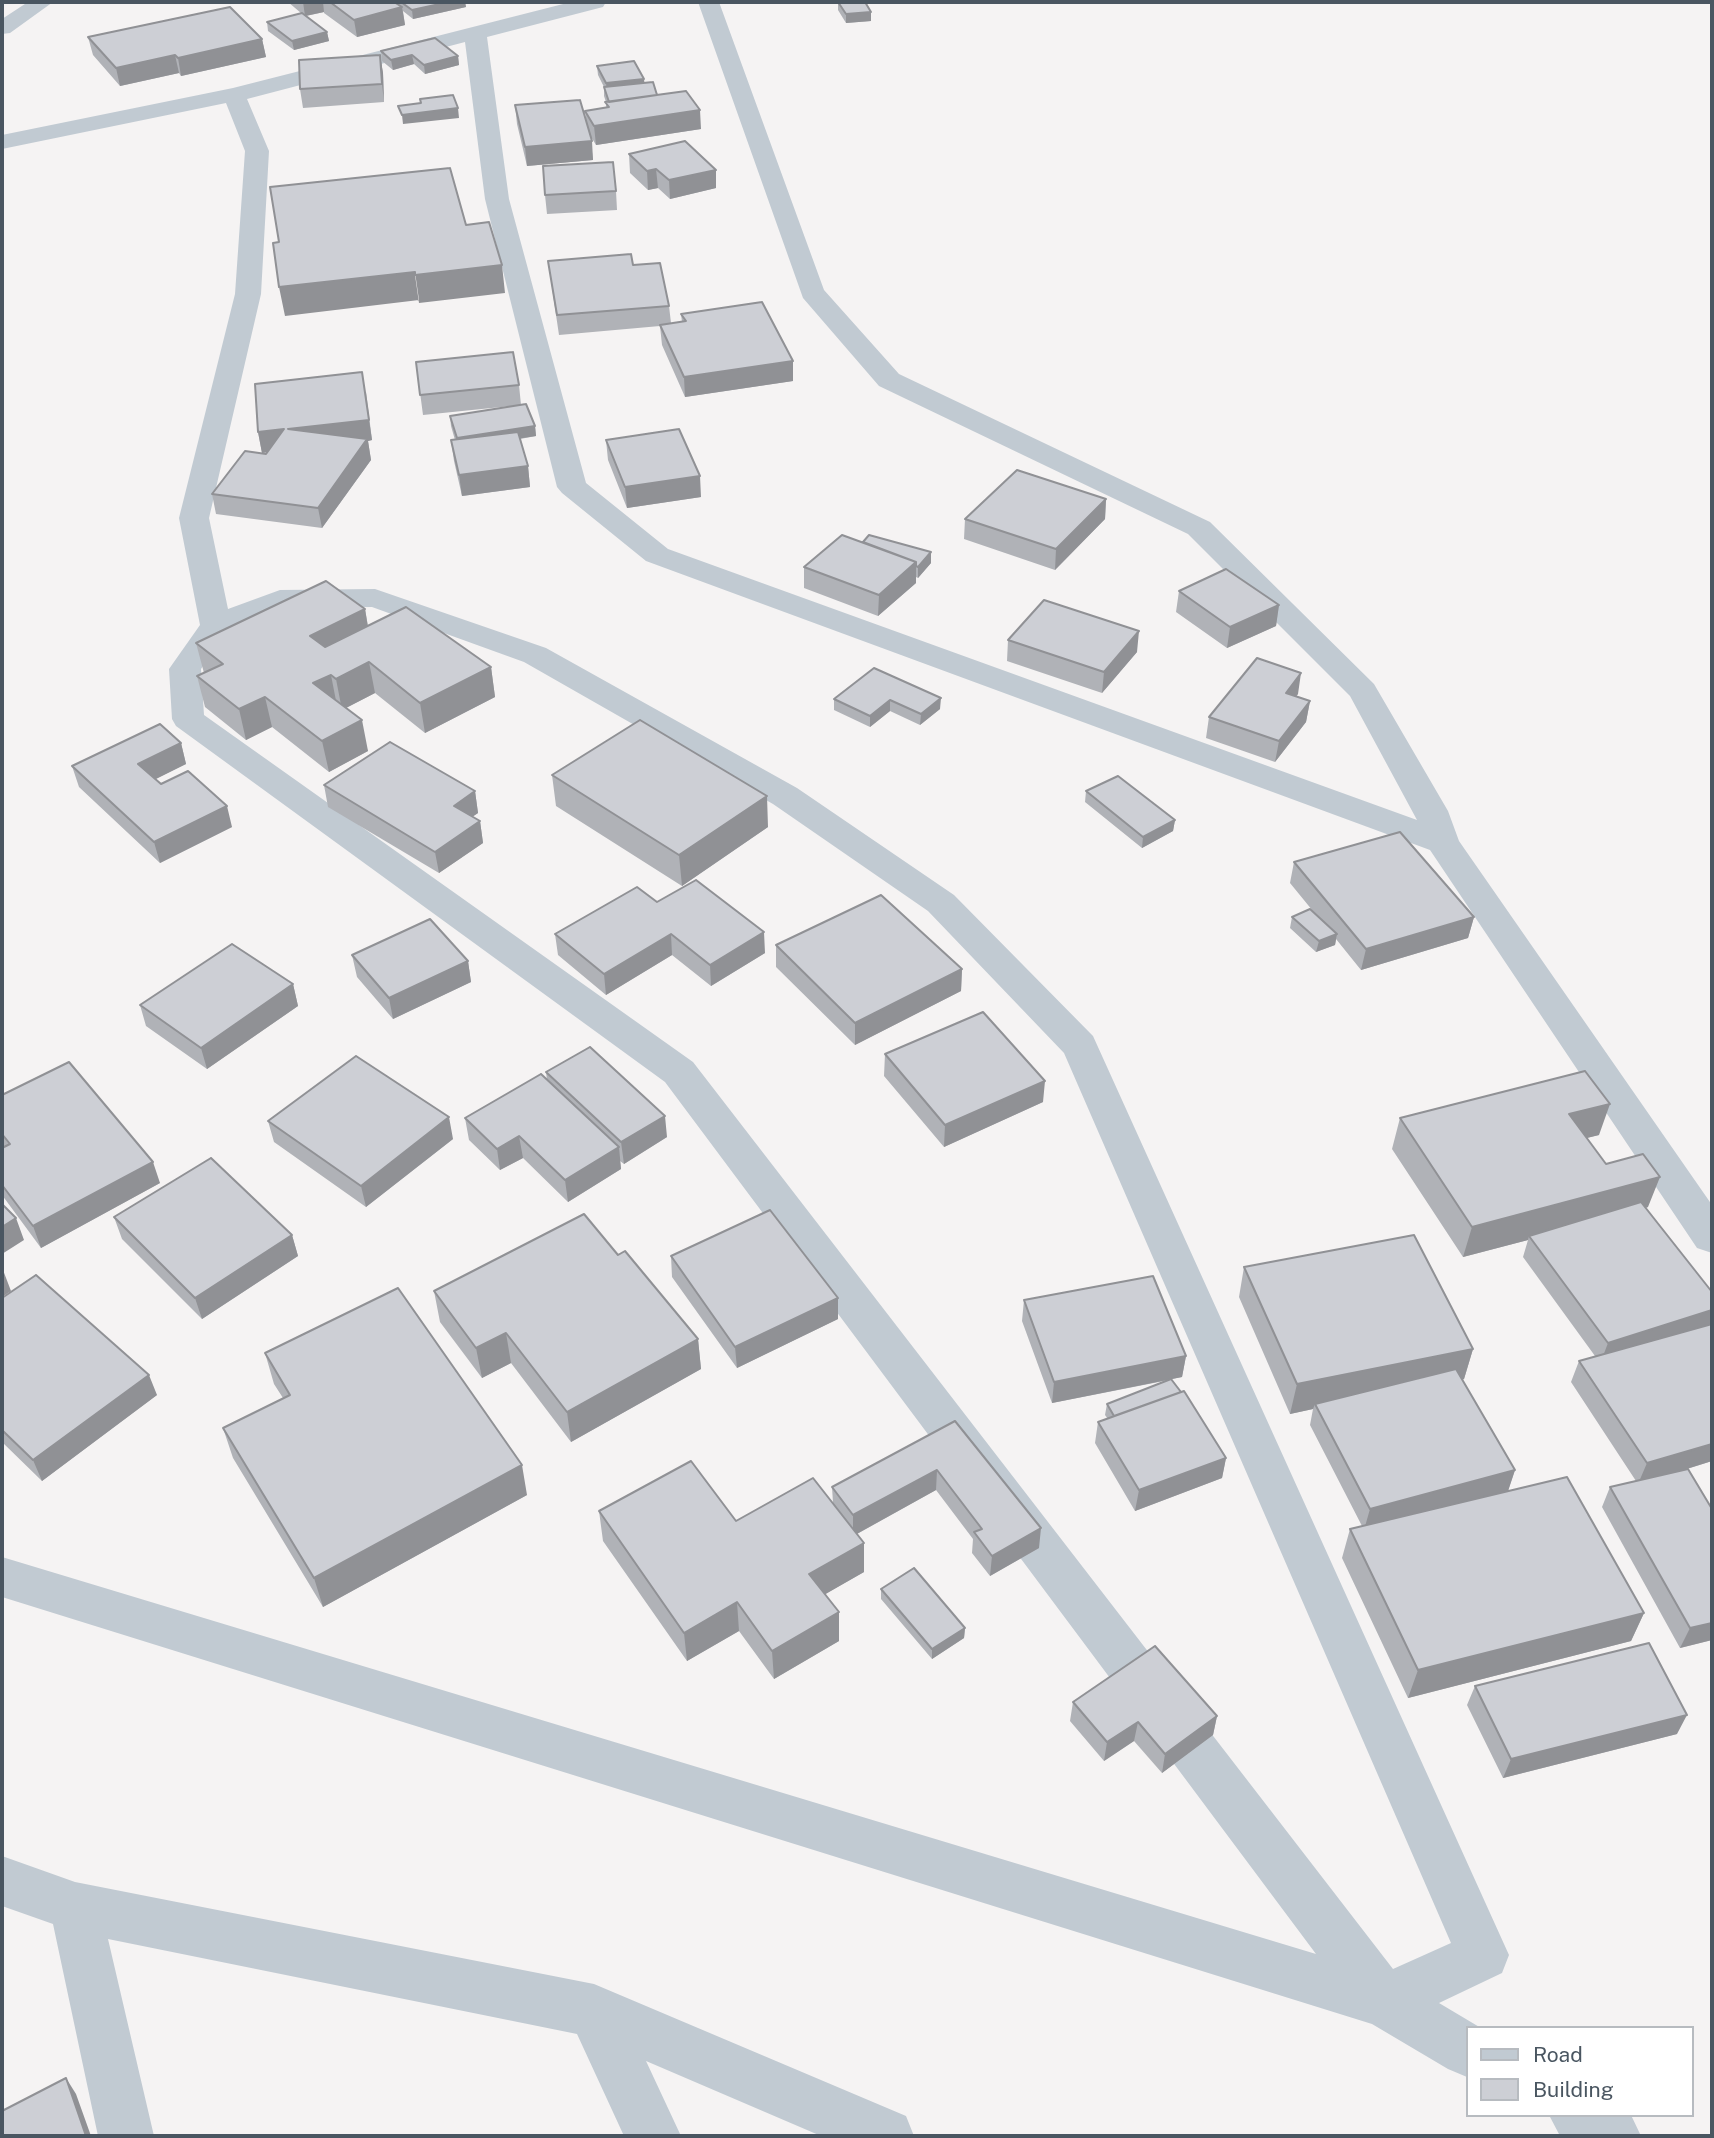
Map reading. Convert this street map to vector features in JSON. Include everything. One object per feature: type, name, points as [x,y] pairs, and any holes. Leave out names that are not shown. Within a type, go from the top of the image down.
[{"type":"street","points":[[2,28],[42,2]]},
{"type":"street","points":[[2,142],[234,95],[595,2]]},
{"type":"street","points":[[709,2],[812,292],[889,380],[1199,528],[1363,691],[1431,811],[1442,842],[1712,1237]]},
{"type":"street","points":[[475,32],[497,199],[572,487],[657,555],[1442,842]]},
{"type":"street","points":[[216,625],[194,518],[248,294],[257,151],[234,95]]},
{"type":"street","points":[[375,598],[536,655],[785,796],[941,903],[1080,1046],[1483,1955],[1384,2001],[679,1072],[188,719],[185,669],[216,625],[280,599],[375,598]]},
{"type":"street","points":[[2,1577],[1384,2001],[1466,2049]]},
{"type":"street","points":[[2,1881],[75,1907],[594,2011],[886,2136]]},
{"type":"street","points":[[75,1907],[126,2136]]},
{"type":"street","points":[[594,2011],[653,2136]]},
{"type":"street","points":[[1580,2117],[1613,2136]]},
{"type":"building","points":[[330,2],[394,2],[402,7],[354,20]]},
{"type":"building","points":[[401,2],[449,2],[412,10]]},
{"type":"building","points":[[838,2],[865,2],[871,12],[846,14]]},
{"type":"building","points":[[230,7],[262,39],[178,58],[175,55],[116,68],[88,37]]},
{"type":"building","points":[[302,13],[327,32],[292,41],[267,22]]},
{"type":"building","points":[[435,38],[458,56],[424,65],[412,55],[391,60],[381,51]]},
{"type":"building","points":[[380,55],[382,84],[300,89],[299,60]]},
{"type":"building","points":[[634,61],[644,79],[606,83],[597,66]]},
{"type":"building","points":[[653,82],[657,95],[609,102],[604,87]]},
{"type":"building","points":[[686,91],[700,110],[594,126],[585,111],[609,107],[605,102]]},
{"type":"building","points":[[453,95],[458,108],[402,115],[398,106],[421,103],[420,99]]},
{"type":"building","points":[[580,100],[592,141],[525,147],[515,105]]},
{"type":"building","points":[[685,141],[716,170],[669,180],[656,169],[647,171],[629,154]]},
{"type":"building","points":[[613,162],[616,191],[545,195],[543,166]]},
{"type":"building","points":[[450,168],[466,225],[489,222],[502,265],[279,287],[273,243],[279,242],[270,187]]},
{"type":"building","points":[[631,254],[633,265],[660,263],[669,306],[557,315],[548,261]]},
{"type":"building","points":[[762,302],[793,361],[684,377],[660,325],[686,321],[681,314]]},
{"type":"building","points":[[513,352],[519,385],[420,395],[416,362]]},
{"type":"building","points":[[362,372],[369,420],[288,429],[367,439],[318,508],[212,494],[245,451],[266,454],[284,429],[258,432],[255,384]]},
{"type":"building","points":[[526,404],[535,426],[457,438],[450,416]]},
{"type":"building","points":[[679,429],[700,476],[625,487],[606,440]]},
{"type":"building","points":[[518,432],[528,466],[459,475],[451,440]]},
{"type":"building","points":[[1017,470],[1106,499],[1056,549],[965,519]]},
{"type":"building","points":[[842,535],[916,562],[879,595],[804,567]]},
{"type":"building","points":[[869,535],[931,552],[918,567],[916,562],[863,542]]},
{"type":"building","points":[[1226,569],[1279,605],[1230,627],[1179,591]]},
{"type":"building","points":[[326,581],[365,609],[310,636],[325,647],[406,607],[491,667],[420,703],[369,662],[336,679],[331,675],[313,683],[362,720],[322,741],[265,697],[239,709],[197,676],[223,664],[196,643]]},
{"type":"building","points":[[1044,600],[1139,631],[1104,672],[1008,640]]},
{"type":"building","points":[[1257,658],[1301,673],[1286,693],[1310,701],[1279,741],[1209,717]]},
{"type":"building","points":[[874,668],[941,698],[921,714],[890,700],[870,716],[834,699]]},
{"type":"building","points":[[640,720],[767,796],[679,855],[552,775]]},
{"type":"building","points":[[160,724],[181,743],[138,764],[161,784],[188,771],[227,806],[154,842],[72,766]]},
{"type":"building","points":[[390,742],[475,791],[454,806],[480,821],[435,852],[324,785]]},
{"type":"building","points":[[1118,776],[1175,820],[1143,837],[1086,791]]},
{"type":"building","points":[[1400,832],[1474,917],[1366,949],[1294,862]]},
{"type":"building","points":[[696,880],[764,932],[710,965],[671,934],[604,974],[555,934],[637,887],[657,902]]},
{"type":"building","points":[[881,895],[962,969],[855,1023],[776,945]]},
{"type":"building","points":[[1310,909],[1337,934],[1319,941],[1292,917]]},
{"type":"building","points":[[430,919],[468,961],[389,998],[352,955]]},
{"type":"building","points":[[232,944],[293,984],[201,1048],[140,1005]]},
{"type":"building","points":[[983,1012],[1045,1081],[945,1125],[885,1054]]},
{"type":"building","points":[[590,1047],[665,1116],[621,1142],[546,1072]]},
{"type":"building","points":[[356,1056],[449,1117],[361,1186],[268,1121]]},
{"type":"building","points":[[69,1062],[153,1162],[33,1226],[2,1185],[2,1148],[10,1144],[2,1134],[2,1095]]},
{"type":"building","points":[[1585,1071],[1610,1104],[1569,1114],[1606,1164],[1643,1154],[1660,1177],[1472,1227],[1400,1118]]},
{"type":"building","points":[[541,1074],[619,1147],[565,1180],[519,1136],[497,1149],[465,1118]]},
{"type":"building","points":[[211,1158],[292,1235],[195,1298],[114,1217]]},
{"type":"building","points":[[1641,1202],[1712,1292],[1712,1310],[1608,1343],[1529,1236]]},
{"type":"building","points":[[2,1204],[16,1218],[2,1227]]},
{"type":"building","points":[[770,1210],[838,1298],[735,1347],[671,1256]]},
{"type":"building","points":[[584,1214],[618,1255],[625,1251],[698,1339],[567,1412],[506,1333],[476,1348],[434,1291]]},
{"type":"building","points":[[1414,1235],[1473,1349],[1297,1384],[1244,1267]]},
{"type":"building","points":[[36,1275],[149,1375],[33,1460],[2,1430],[2,1298]]},
{"type":"building","points":[[1153,1276],[1186,1356],[1054,1382],[1024,1300]]},
{"type":"building","points":[[398,1288],[522,1465],[314,1578],[223,1428],[290,1395],[265,1353]]},
{"type":"building","points":[[1712,1324],[1712,1444],[1647,1463],[1579,1361]]},
{"type":"building","points":[[1456,1369],[1515,1470],[1370,1509],[1315,1404]]},
{"type":"building","points":[[1171,1379],[1181,1392],[1114,1416],[1107,1404]]},
{"type":"building","points":[[1184,1391],[1226,1458],[1139,1490],[1098,1422]]},
{"type":"building","points":[[955,1421],[1041,1528],[992,1556],[974,1532],[982,1529],[937,1470],[853,1515],[832,1487]]},
{"type":"building","points":[[691,1461],[736,1521],[813,1478],[864,1543],[809,1574],[839,1612],[772,1651],[737,1602],[684,1633],[599,1511]]},
{"type":"building","points":[[1688,1469],[1712,1509],[1712,1623],[1690,1628],[1610,1487]]},
{"type":"building","points":[[1567,1477],[1644,1613],[1418,1670],[1350,1529]]},
{"type":"building","points":[[914,1568],[965,1628],[932,1649],[881,1589]]},
{"type":"building","points":[[1649,1643],[1687,1715],[1511,1759],[1475,1686]]},
{"type":"building","points":[[1155,1646],[1217,1716],[1165,1754],[1138,1722],[1107,1742],[1073,1702]]},
{"type":"building","points":[[66,2078],[86,2136],[2,2136],[2,2111]]}]
